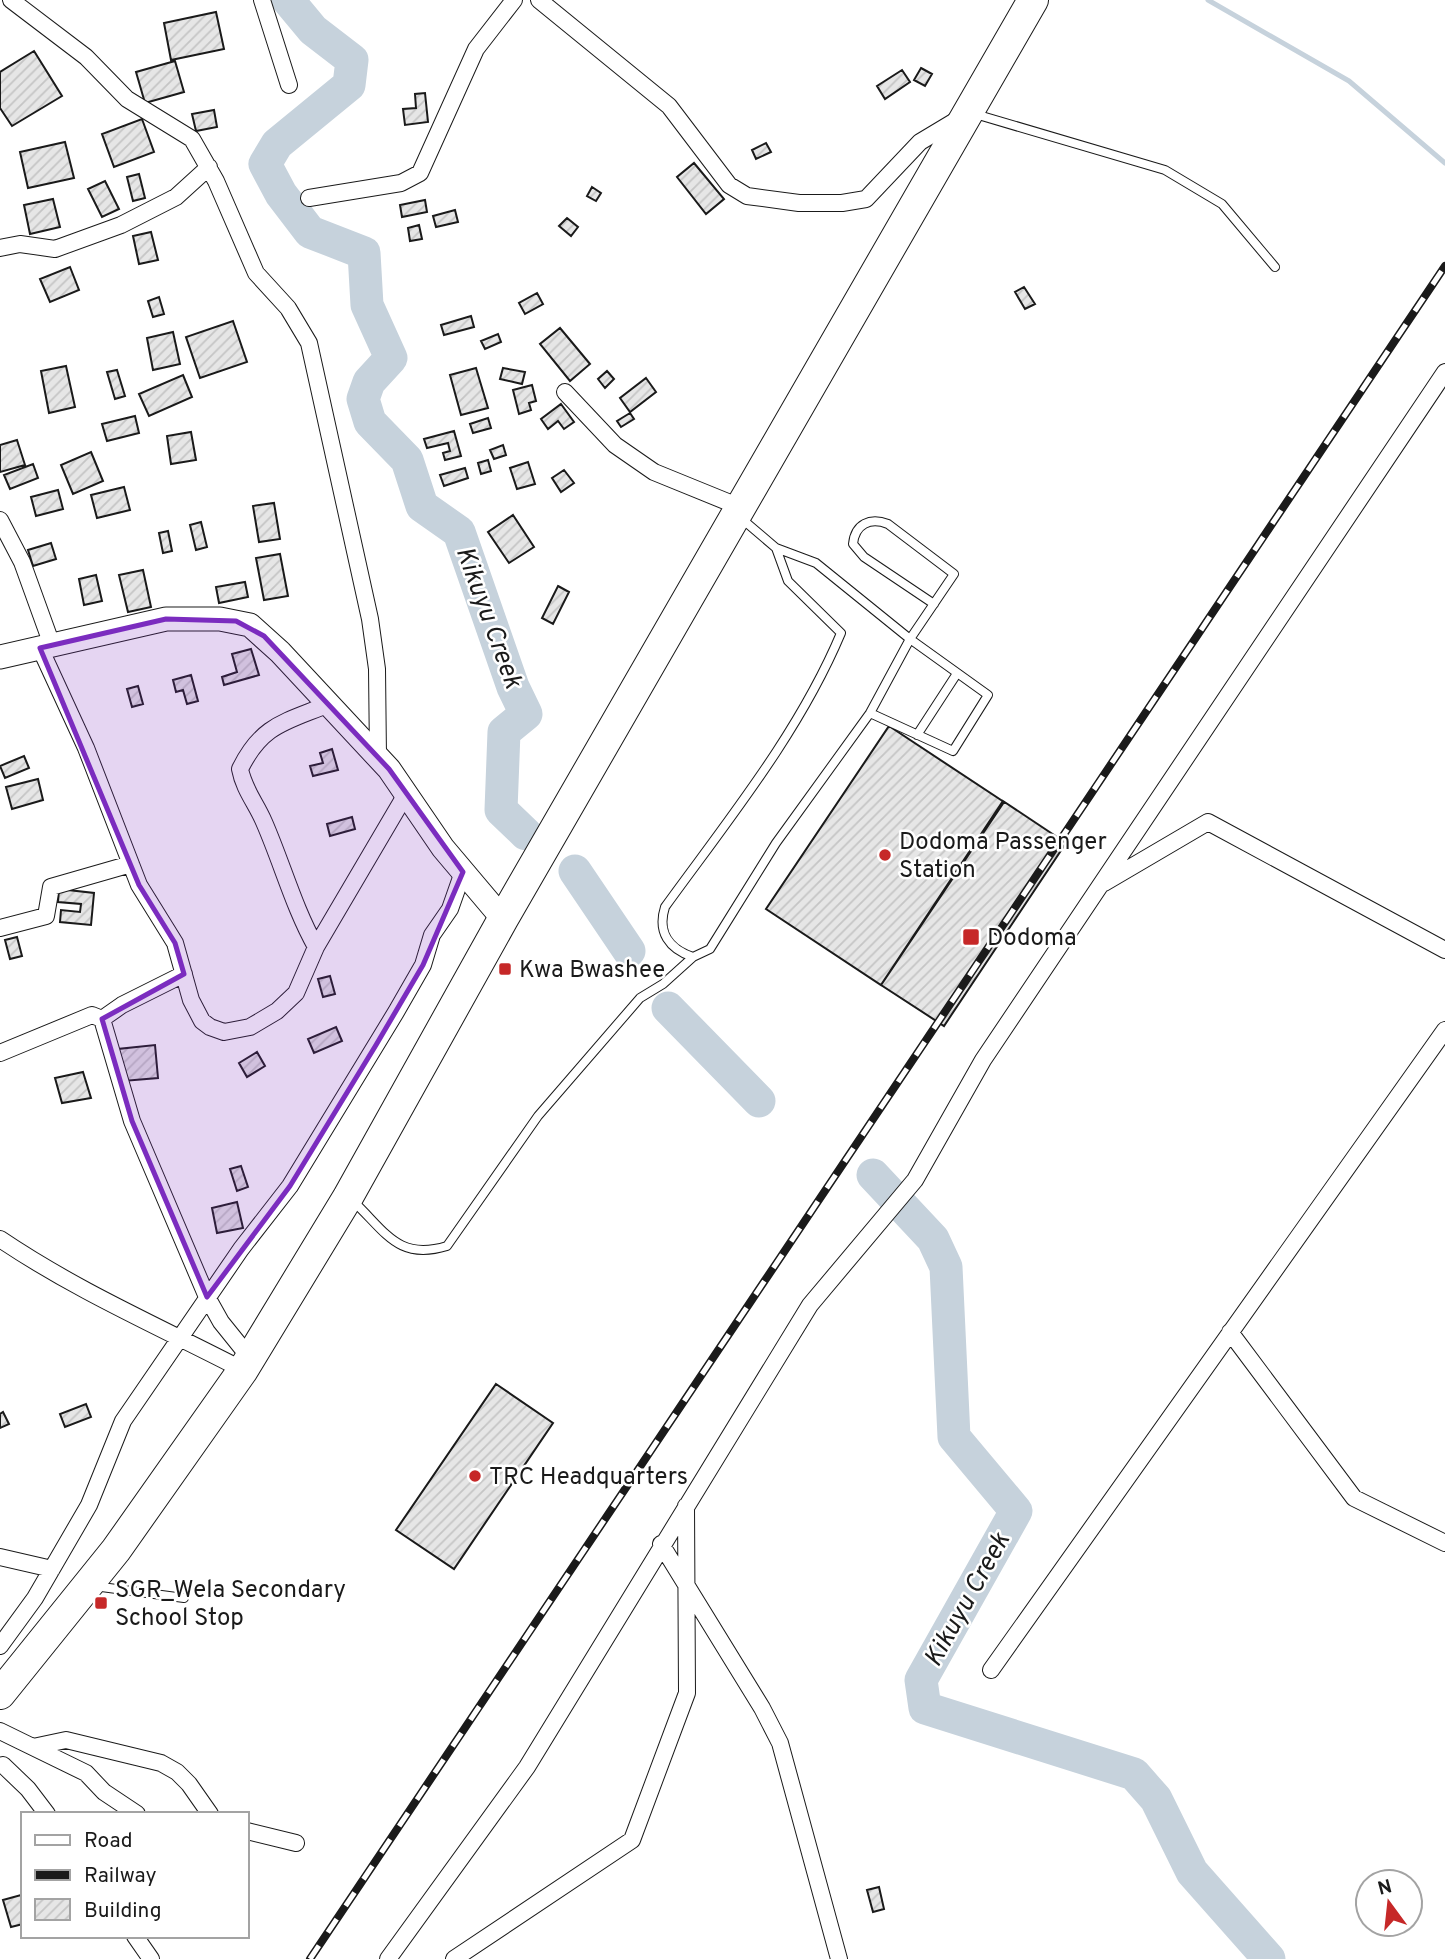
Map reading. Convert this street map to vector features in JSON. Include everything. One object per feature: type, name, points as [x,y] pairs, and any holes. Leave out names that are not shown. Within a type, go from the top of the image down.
[{"type":"highway","points":[[0,1694],[88,1585],[246,1364],[348,1197],[503,919],[1032,0]]},
{"type":"street","points":[[0,5],[6,0]]},
{"type":"street","points":[[11,0],[86,57],[127,99],[181,129],[192,139],[209,167],[256,273],[301,327],[316,363],[370,620],[377,669],[378,757]]},
{"type":"street","points":[[262,0],[289,85]]},
{"type":"street","points":[[309,198],[401,183],[421,173],[476,49],[514,0]]},
{"type":"street","points":[[539,0],[669,106],[729,185],[747,196],[799,203],[842,203],[866,198],[920,142],[969,112]]},
{"type":"street","points":[[0,248],[20,244],[55,249],[121,225],[176,197],[209,167]]},
{"type":"street","points":[[388,1959],[527,1767],[661,1544],[810,1305],[915,1180],[983,1060],[1445,372]]},
{"type":"street","points":[[565,392],[615,445],[654,472],[738,511]]},
{"type":"street","points":[[0,520],[22,562],[46,646],[139,886],[175,943],[202,1021],[224,1032],[250,1027],[277,1011],[296,993],[316,947],[406,794]]},
{"type":"street","points":[[0,657],[166,619],[236,621],[250,625],[264,636],[378,757],[463,872],[503,919]]},
{"type":"street","points":[[316,947],[303,924],[263,818],[248,796],[240,769],[257,740],[275,726],[329,704]]},
{"type":"street","points":[[1099,886],[1208,822],[1445,950]]},
{"type":"street","points":[[0,928],[46,916],[51,887],[131,864]]},
{"type":"street","points":[[0,1646],[6,1631],[52,1569],[89,1504],[123,1421],[207,1297],[290,1186],[376,1045],[423,965],[432,935],[450,909],[463,872]]},
{"type":"street","points":[[102,1019],[122,1005],[184,974]]},
{"type":"street","points":[[0,1053],[92,1015],[102,1019]]},
{"type":"street","points":[[102,1019],[132,1121],[207,1297],[246,1364]]},
{"type":"street","points":[[991,1670],[1445,1030]]},
{"type":"street","points":[[0,1239],[70,1283],[179,1338],[246,1364]]},
{"type":"street","points":[[1230,1332],[1354,1498],[1445,1543]]},
{"type":"street","points":[[456,1959],[632,1840],[687,1693],[686,1506]]},
{"type":"street","points":[[661,1544],[780,1743],[839,1959]]},
{"type":"street","points":[[0,1557],[52,1569]]},
{"type":"street","points":[[0,1731],[86,1773],[104,1792],[134,1812]]},
{"type":"street","points":[[16,1739],[2,1769],[28,1789],[45,1812]]},
{"type":"street","points":[[33,1747],[66,1740],[161,1763],[177,1772],[189,1784],[209,1812]]},
{"type":"street","points":[[248,1831],[296,1843]]},
{"type":"street","points":[[136,1938],[151,1959]]},
{"type":"lane","points":[[969,112],[1165,170],[1222,204],[1275,267]]},
{"type":"lane","points":[[738,511],[776,548],[816,563],[909,639],[956,675],[988,695],[953,751],[870,713]]},
{"type":"lane","points":[[348,1197],[403,1249],[425,1252],[447,1246],[538,1116],[640,998],[663,984],[693,957],[710,949],[776,843],[870,713],[909,639],[934,604],[954,574],[888,524],[877,519],[865,522],[854,534],[853,544],[858,551],[934,604]]},
{"type":"lane","points":[[693,957],[679,953],[666,939],[661,920],[665,907],[750,791],[824,673],[841,633],[788,581],[776,548]]},
{"type":"lane","points":[[917,735],[956,675]]},
{"type":"lane","points":[[88,1585],[184,1598]]},
{"type":"highlighted area","points":[[166,619],[236,621],[264,636],[389,769],[463,872],[423,965],[376,1045],[290,1186],[207,1297],[132,1121],[102,1019],[184,974],[175,943],[139,885],[40,648]]},
{"type":"building","points":[[216,12],[224,49],[171,60],[164,23]]},
{"type":"building","points":[[34,51],[62,96],[12,126],[0,108],[0,72]]},
{"type":"building","points":[[175,61],[184,92],[145,103],[136,72]]},
{"type":"building","points":[[921,68],[932,74],[925,86],[914,80]]},
{"type":"building","points":[[902,70],[910,82],[885,99],[877,86]]},
{"type":"building","points":[[425,93],[428,122],[405,125],[403,109],[416,108],[415,94]]},
{"type":"building","points":[[214,110],[217,127],[196,131],[192,114]]},
{"type":"building","points":[[142,119],[154,152],[114,167],[102,134]]},
{"type":"building","points":[[65,142],[74,178],[28,188],[20,152]]},
{"type":"building","points":[[766,143],[771,152],[756,159],[752,150]]},
{"type":"building","points":[[694,163],[724,199],[706,214],[677,177]]},
{"type":"building","points":[[139,174],[145,198],[133,201],[127,177]]},
{"type":"building","points":[[105,181],[119,209],[102,217],[88,189]]},
{"type":"building","points":[[592,187],[601,193],[596,201],[587,196]]},
{"type":"building","points":[[53,199],[60,227],[30,234],[24,205]]},
{"type":"building","points":[[425,200],[427,212],[402,217],[400,205]]},
{"type":"building","points":[[455,210],[458,222],[436,227],[433,216]]},
{"type":"building","points":[[567,218],[578,227],[571,236],[559,226]]},
{"type":"building","points":[[419,225],[422,239],[410,241],[408,228]]},
{"type":"building","points":[[151,232],[158,260],[139,264],[133,236]]},
{"type":"building","points":[[70,267],[79,290],[50,302],[40,279]]},
{"type":"building","points":[[1024,287],[1035,304],[1025,309],[1015,292]]},
{"type":"building","points":[[537,293],[543,304],[525,314],[519,303]]},
{"type":"building","points":[[159,297],[164,314],[153,317],[148,301]]},
{"type":"building","points":[[471,316],[474,327],[444,335],[441,325]]},
{"type":"building","points":[[233,321],[247,362],[200,378],[186,337]]},
{"type":"building","points":[[560,328],[590,364],[570,381],[540,344]]},
{"type":"building","points":[[173,332],[180,364],[153,370],[147,338]]},
{"type":"building","points":[[498,334],[501,342],[485,349],[481,341]]},
{"type":"building","points":[[66,366],[75,407],[49,413],[41,371]]},
{"type":"building","points":[[476,368],[488,408],[461,415],[450,375]]},
{"type":"building","points":[[503,368],[525,372],[522,384],[500,379]]},
{"type":"building","points":[[117,370],[125,396],[115,399],[107,372]]},
{"type":"building","points":[[607,371],[614,379],[605,388],[598,379]]},
{"type":"building","points":[[183,375],[192,397],[149,416],[139,394]]},
{"type":"building","points":[[646,378],[656,392],[630,412],[620,398]]},
{"type":"building","points":[[532,385],[536,401],[529,403],[531,410],[519,414],[513,390]]},
{"type":"building","points":[[561,404],[574,422],[564,429],[558,421],[548,429],[541,419]]},
{"type":"building","points":[[630,413],[634,419],[621,427],[617,421]]},
{"type":"building","points":[[135,416],[139,433],[107,441],[102,424]]},
{"type":"building","points":[[488,418],[491,428],[473,433],[470,424]]},
{"type":"building","points":[[454,431],[461,456],[445,460],[443,453],[450,451],[448,443],[427,448],[424,439]]},
{"type":"building","points":[[191,432],[196,460],[171,464],[167,436]]},
{"type":"building","points":[[17,440],[25,465],[0,472],[0,445]]},
{"type":"building","points":[[503,445],[506,455],[494,459],[490,450]]},
{"type":"building","points":[[91,452],[103,481],[73,494],[61,465]]},
{"type":"building","points":[[488,460],[491,471],[481,474],[478,463]]},
{"type":"building","points":[[528,462],[535,484],[517,489],[510,468]]},
{"type":"building","points":[[33,464],[38,478],[10,489],[4,475]]},
{"type":"building","points":[[465,468],[468,478],[444,486],[440,475]]},
{"type":"building","points":[[564,470],[574,483],[561,492],[552,478]]},
{"type":"building","points":[[124,487],[130,510],[97,518],[91,495]]},
{"type":"building","points":[[58,490],[63,509],[36,516],[31,497]]},
{"type":"building","points":[[274,503],[280,539],[259,542],[253,506]]},
{"type":"building","points":[[513,515],[534,547],[509,563],[488,532]]},
{"type":"building","points":[[201,522],[207,547],[196,550],[190,525]]},
{"type":"building","points":[[168,531],[172,551],[163,553],[159,533]]},
{"type":"building","points":[[51,543],[56,559],[33,566],[28,550]]},
{"type":"building","points":[[280,554],[288,596],[264,600],[256,558]]},
{"type":"building","points":[[143,570],[151,607],[128,612],[119,575]]},
{"type":"building","points":[[96,575],[102,601],[84,605],[79,579]]},
{"type":"building","points":[[245,582],[248,597],[219,603],[216,587]]},
{"type":"building","points":[[558,586],[569,592],[553,624],[542,618]]},
{"type":"building","points":[[251,649],[259,675],[224,685],[222,677],[237,672],[232,654]]},
{"type":"building","points":[[191,675],[198,701],[187,704],[183,690],[176,692],[173,680]]},
{"type":"building","points":[[138,686],[143,704],[132,707],[127,689]]},
{"type":"building","name":"Dodoma Passenger Station","points":[[889,726],[1004,802],[881,985],[766,909]]},
{"type":"building","points":[[332,749],[338,770],[313,776],[310,766],[323,763],[320,753]]},
{"type":"building","points":[[24,756],[29,768],[5,778],[0,766]]},
{"type":"building","points":[[38,779],[43,800],[12,809],[6,787]]},
{"type":"building","points":[[1003,801],[1066,843],[944,1026],[881,985]]},
{"type":"building","points":[[352,817],[355,829],[330,836],[327,824]]},
{"type":"building","points":[[59,889],[94,893],[91,925],[60,922],[61,910],[80,912],[81,904],[58,902]]},
{"type":"building","points":[[17,937],[22,956],[10,959],[5,940]]},
{"type":"building","points":[[330,976],[335,994],[323,997],[318,979]]},
{"type":"building","points":[[336,1027],[342,1041],[314,1053],[308,1039]]},
{"type":"building","points":[[155,1045],[158,1078],[123,1081],[118,1049]]},
{"type":"building","points":[[257,1052],[265,1066],[247,1077],[239,1063]]},
{"type":"building","points":[[83,1072],[91,1098],[62,1103],[55,1078]]},
{"type":"building","points":[[241,1166],[248,1187],[237,1191],[230,1169]]},
{"type":"building","points":[[237,1202],[243,1228],[217,1233],[212,1208]]},
{"type":"building","name":"TRC Headquarters","points":[[496,1384],[553,1423],[454,1569],[396,1530]]},
{"type":"building","points":[[86,1404],[91,1417],[65,1427],[60,1414]]},
{"type":"building","points":[[3,1412],[9,1424],[0,1428],[0,1414]]},
{"type":"building","points":[[879,1887],[884,1909],[873,1912],[867,1890]]},
{"type":"building","points":[[21,1895],[21,1924],[11,1927],[3,1900]]},
{"type":"waterway","name":"Kikuyu Creek","points":[[288,0],[313,30],[352,60],[349,85],[277,144],[265,164],[281,194],[310,232],[364,253],[367,305],[391,358],[369,382],[363,399],[370,422],[407,460],[422,506],[459,532],[513,687],[526,714],[504,732],[501,810],[526,834]]},
{"type":"waterway","points":[[1208,0],[1349,81],[1445,163]]},
{"type":"waterway","name":"Kikuyu Creek","points":[[575,871],[629,951]]},
{"type":"waterway","name":"Kikuyu Creek","points":[[668,1008],[759,1101]]},
{"type":"waterway","name":"Kikuyu Creek","points":[[873,1175],[933,1239],[946,1267],[954,1437],[1016,1511],[921,1680],[925,1708],[1134,1774],[1156,1799],[1192,1872],[1269,1959]]},
{"type":"railway","points":[[310,1959],[1445,266]]},
{"type":"place","name":"Dodoma Passenger Station","points":[[885,855]]},
{"type":"place","name":"Dodoma","points":[[971,937]]},
{"type":"place","name":"Kwa Bwashee","points":[[505,969]]},
{"type":"place","name":"TRC Headquarters","points":[[475,1476]]},
{"type":"place","name":"SGR_Wela Secondary School Stop","points":[[101,1603]]}]
